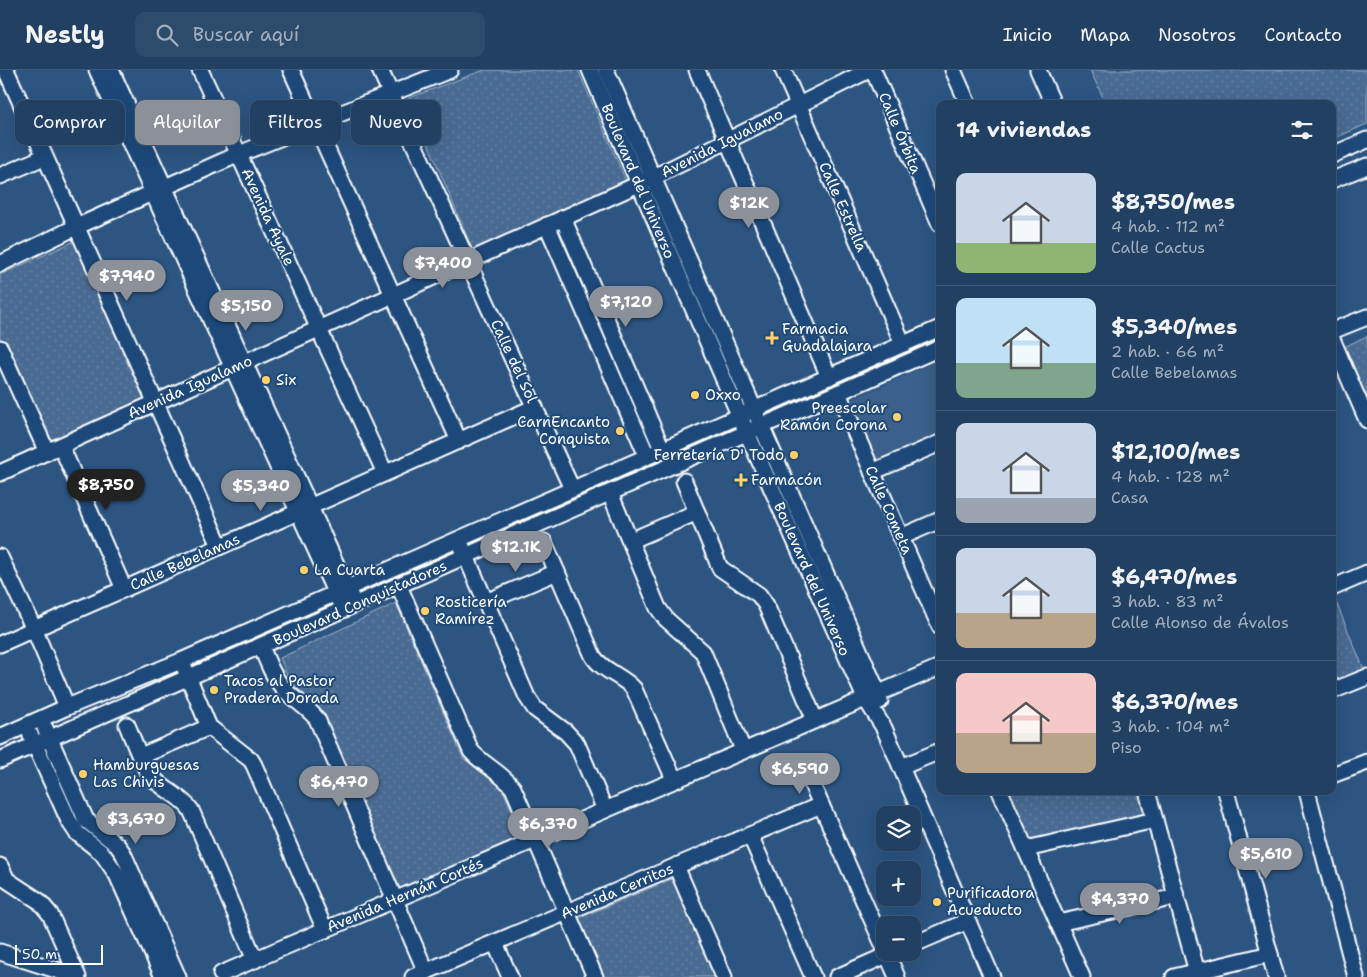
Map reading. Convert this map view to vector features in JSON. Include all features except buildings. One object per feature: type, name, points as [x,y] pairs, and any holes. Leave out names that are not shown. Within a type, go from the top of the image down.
[{"type":"street","points":[[6,70],[220,546]]},
{"type":"street","points":[[97,70],[159,190],[349,608]]},
{"type":"street","points":[[111,70],[159,190]]},
{"type":"street","name":"Avenida Ayale","points":[[200,70],[386,473]]},
{"type":"street","points":[[291,70],[304,100]]},
{"type":"street","name":"Calle del Sol","points":[[380,70],[572,489]]},
{"type":"street","points":[[341,114],[450,70]]},
{"type":"street","name":"Boulevard del Universo","points":[[590,70],[646,181]]},
{"type":"street","name":"Boulevard del Universo","points":[[606,70],[646,181],[746,413],[872,696],[901,768],[992,977]]},
{"type":"street","points":[[697,70],[829,377]]},
{"type":"street","name":"Calle Estrella","points":[[784,70],[903,344]]},
{"type":"street","name":"Avenida Igualamo","points":[[0,474],[646,181],[726,139],[869,70]]},
{"type":"street","name":"Calle Órbita","points":[[873,70],[936,215]]},
{"type":"street","points":[[953,70],[966,100]]},
{"type":"street","points":[[1038,70],[1051,100]]},
{"type":"street","points":[[1336,153],[1367,140]]},
{"type":"street","points":[[0,264],[76,227],[262,145]]},
{"type":"street","points":[[325,145],[459,441]]},
{"type":"street","points":[[0,176],[44,157]]},
{"type":"street","points":[[1336,178],[1367,166]]},
{"type":"street","points":[[563,218],[662,449]]},
{"type":"street","points":[[547,226],[647,456]]},
{"type":"street","points":[[1336,338],[1367,317]]},
{"type":"street","name":"Boulevard Conquistadores","points":[[0,737],[67,707],[181,661],[936,330]]},
{"type":"street","points":[[1336,347],[1367,420]]},
{"type":"street","points":[[0,348],[47,452]]},
{"type":"street","name":"Boulevard Conquistadores","points":[[0,760],[936,350]]},
{"type":"street","points":[[611,372],[626,365]]},
{"type":"street","name":"Calle Cometa","points":[[838,393],[936,618]]},
{"type":"street","name":"Calle Bebelamas","points":[[0,644],[535,408]]},
{"type":"street","points":[[872,472],[936,445]]},
{"type":"street","points":[[61,446],[124,589]]},
{"type":"street","points":[[684,481],[720,568],[759,595],[766,604],[815,720]]},
{"type":"street","points":[[610,493],[661,614],[702,652],[743,750]]},
{"type":"street","points":[[630,541],[697,512]]},
{"type":"street","points":[[901,537],[936,522]]},
{"type":"street","points":[[459,539],[531,703],[535,709],[566,732],[577,744],[605,810]]},
{"type":"street","points":[[544,542],[593,656],[598,662],[634,689],[674,779]]},
{"type":"street","points":[[0,557],[34,629],[67,707]]},
{"type":"street","points":[[486,602],[557,572]]},
{"type":"street","points":[[1336,586],[1367,573]]},
{"type":"street","points":[[399,586],[470,750],[476,757],[502,776],[513,788],[595,977]]},
{"type":"street","points":[[260,646],[282,687],[317,719],[395,899],[419,974]]},
{"type":"street","points":[[181,661],[209,726],[251,760],[254,765],[325,930]]},
{"type":"street","name":"Avenida Hernán Cortés","points":[[221,974],[936,669]]},
{"type":"street","points":[[1336,689],[1367,677]]},
{"type":"street","points":[[41,718],[86,820],[118,845],[123,853],[178,977]]},
{"type":"street","points":[[27,725],[69,821],[77,833],[102,853],[117,875],[163,977]]},
{"type":"street","points":[[126,725],[155,781],[183,801],[191,810],[254,960]]},
{"type":"street","points":[[141,756],[209,726]]},
{"type":"street","points":[[901,768],[936,753]]},
{"type":"street","points":[[1336,774],[1367,762]]},
{"type":"street","points":[[807,773],[876,926]]},
{"type":"street","points":[[1002,795],[1082,977]]},
{"type":"street","points":[[1148,795],[1197,972]]},
{"type":"street","points":[[1227,795],[1276,977]]},
{"type":"street","points":[[1308,795],[1356,977]]},
{"type":"street","name":"Avenida Cerritos","points":[[419,974],[821,805]]},
{"type":"street","points":[[1026,849],[1155,820]]},
{"type":"street","points":[[750,835],[813,977]]},
{"type":"street","points":[[0,866],[8,880],[39,901],[50,914],[78,977]]},
{"type":"street","points":[[676,866],[724,977]]},
{"type":"street","points":[[1058,923],[1176,897]]},
{"type":"street","points":[[921,941],[968,921]]},
{"type":"street","points":[[495,943],[510,977]]},
{"type":"street","points":[[0,952],[78,977]]},
{"type":"street","points":[[1174,977],[1270,954]]},
{"type":"street","points":[[837,977],[876,958]]},
{"type":"street","points":[[891,961],[897,977]]},
{"type":"shaded area","points":[[484,70],[578,70],[626,181],[473,251],[429,145],[441,145],[441,100],[410,100],[409,98]]},
{"type":"shaded area","points":[[1090,70],[1367,70],[1367,124],[1336,138],[1336,100],[1104,100]]},
{"type":"shaded area","points":[[75,241],[148,399],[51,444],[0,340],[0,275]]},
{"type":"shaded area","points":[[1367,336],[1367,398],[1344,347]]},
{"type":"shaded area","name":"Preescolar Ramón Corona","points":[[936,362],[936,434],[874,462],[847,402]]},
{"type":"shaded area","points":[[1336,602],[1365,672],[1336,686]]},
{"type":"shaded area","points":[[396,603],[463,758],[502,788],[524,839],[399,892],[324,713],[289,680],[280,658]]},
{"type":"shaded area","points":[[1010,795],[1143,795],[1149,820],[1033,849]]},
{"type":"shaded area","points":[[674,878],[717,977],[601,977],[575,920]]},
{"type":"place","name":"Farmacia Guadalajara","points":[[772,338]]},
{"type":"place","name":"Six","points":[[266,380]]},
{"type":"place","name":"Oxxo","points":[[695,395]]},
{"type":"place","name":"Preescolar Ramón Corona","points":[[897,417]]},
{"type":"place","name":"CarnEncanto Conquista","points":[[620,431]]},
{"type":"place","name":"Ferretería D' Todo","points":[[794,455]]},
{"type":"place","name":"Farmacón","points":[[741,480]]},
{"type":"place","name":"La Cuarta","points":[[304,570]]},
{"type":"place","name":"Rosticería Ramírez","points":[[425,611]]},
{"type":"place","name":"Tacos al Pastor Pradera Dorada","points":[[214,690]]},
{"type":"place","name":"Hamburguesas Las Chivis","points":[[83,774]]},
{"type":"place","name":"Purificadora Acueducto","points":[[937,902]]}]
